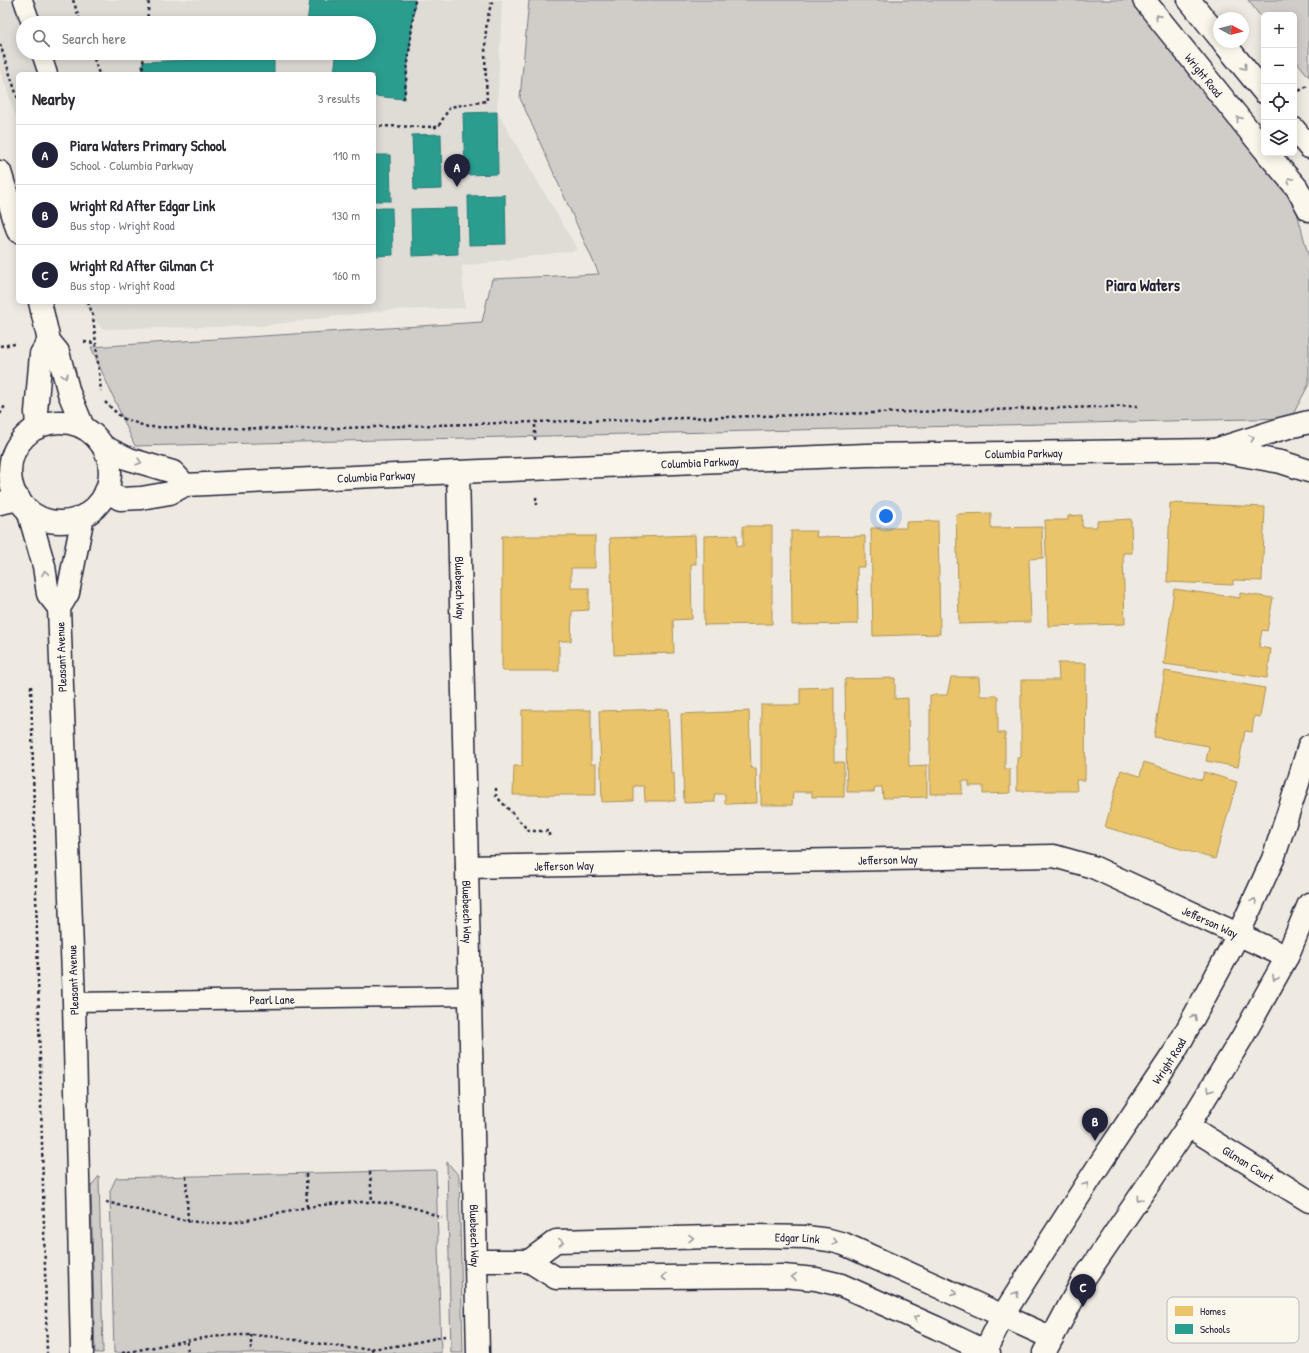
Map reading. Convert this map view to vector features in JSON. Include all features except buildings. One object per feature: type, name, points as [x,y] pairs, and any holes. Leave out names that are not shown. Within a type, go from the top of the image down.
[{"type":"street","name":"Wright Road","points":[[1144,0],[1261,145]]},
{"type":"street","points":[[1189,0],[1213,30]]},
{"type":"street","points":[[1228,48],[1261,88]]},
{"type":"street","points":[[1297,133],[1309,147]]},
{"type":"street","points":[[1270,156],[1297,188],[1309,210]]},
{"type":"street","points":[[0,172],[16,219]]},
{"type":"street","points":[[40,304],[49,341],[58,352],[69,393],[83,427]]},
{"type":"street","points":[[37,428],[36,412],[41,354],[49,341]]},
{"type":"street","points":[[52,422],[68,422],[83,427],[95,435],[104,447],[109,461],[110,476],[106,491],[97,506],[83,516],[69,521],[55,521],[41,518],[16,504],[11,470],[7,456],[27,434],[37,428],[52,422]]},
{"type":"street","name":"Columbia Parkway","points":[[1215,450],[1281,429],[1309,422]]},
{"type":"street","points":[[104,447],[129,459],[172,472],[185,485]]},
{"type":"street","name":"Columbia Parkway","points":[[106,491],[120,499],[141,498],[170,493],[185,485],[536,468],[866,455],[1215,450],[1281,462],[1309,471]]},
{"type":"street","name":"Bluebeech Way","points":[[458,472],[478,1353]]},
{"type":"street","name":"Pleasant Avenue","points":[[16,504],[44,566],[48,594],[59,608]]},
{"type":"street","name":"Pleasant Avenue","points":[[82,1353],[74,1002],[59,608],[68,593],[83,516]]},
{"type":"street","name":"Wright Road","points":[[986,1352],[1003,1315],[1100,1162],[1176,1050],[1238,935],[1273,859],[1304,784],[1309,746]]},
{"type":"street","name":"Jefferson Way","points":[[467,867],[1054,856],[1093,867],[1286,957]]},
{"type":"street","points":[[1048,1346],[1083,1280],[1188,1126],[1243,1036],[1286,957],[1309,904]]},
{"type":"street","name":"Gilman Court","points":[[1188,1126],[1309,1201]]},
{"type":"street","name":"Edgar Link","points":[[529,1261],[556,1241],[752,1236],[806,1237],[830,1240],[844,1244],[1003,1315],[1048,1346]]},
{"type":"street","points":[[476,1261],[529,1261],[556,1278],[783,1276],[816,1279],[841,1285],[937,1328],[986,1352]]},
{"type":"lane","points":[[23,0],[29,16]]},
{"type":"lane","points":[[43,60],[47,72]]},
{"type":"lane","name":"Pearl Lane","points":[[74,1002],[470,996]]},
{"type":"path","points":[[74,0],[79,16]]},
{"type":"path","points":[[148,16],[149,0]]},
{"type":"path","points":[[404,99],[415,0]]},
{"type":"path","points":[[376,126],[438,127],[450,107],[487,101],[485,54],[489,10],[494,0]]},
{"type":"path","points":[[0,44],[16,93]]},
{"type":"path","points":[[94,60],[98,72]]},
{"type":"path","points":[[142,72],[143,60]]},
{"type":"path","points":[[1297,92],[1309,85]]},
{"type":"path","points":[[89,304],[93,316],[101,392]]},
{"type":"path","points":[[101,399],[122,418],[148,427],[308,430],[535,422],[1138,406]]},
{"type":"path","points":[[535,422],[537,504]]},
{"type":"path","points":[[31,680],[47,1353]]},
{"type":"path","points":[[496,788],[496,796],[529,831],[549,831],[550,865]]},
{"type":"path","points":[[370,1172],[372,1201]]},
{"type":"path","points":[[306,1174],[307,1208]]},
{"type":"path","points":[[186,1176],[188,1221]]},
{"type":"path","points":[[106,1202],[188,1221],[203,1223],[234,1222],[344,1202],[372,1201],[416,1208],[442,1218]]},
{"type":"path","points":[[251,1335],[251,1353]]},
{"type":"path","points":[[122,1353],[224,1336],[251,1335],[283,1338],[349,1348],[372,1348],[406,1344],[445,1336]]},
{"type":"path","points":[[188,1342],[188,1353]]},
{"type":"path","points":[[372,1348],[372,1353]]},
{"type":"shaded area","points":[[0,0],[502,0],[497,112],[578,250],[462,266],[465,308],[389,310],[259,326],[102,329],[83,304],[376,304],[376,72],[16,72],[16,117],[0,70]]},
{"type":"shaded area","points":[[529,0],[1138,0],[1295,205],[1309,258],[1309,384],[1291,418],[135,446],[91,347],[482,322],[492,279],[599,274],[520,98]]},
{"type":"shaded area","points":[[1248,0],[1309,0],[1309,77],[1297,62],[1297,12],[1261,12],[1261,17]]},
{"type":"shaded area","points":[[447,1162],[459,1176],[463,1353],[451,1353]]},
{"type":"shaded area","points":[[436,1170],[441,1353],[114,1353],[110,1191],[116,1178]]},
{"type":"shaded area","points":[[99,1176],[103,1353],[95,1353],[91,1186]]},
{"type":"place","name":"Piara Waters Primary School","points":[[457,187]]},
{"type":"place","name":"Wright Rd After Edgar Link","points":[[1095,1141]]},
{"type":"place","name":"Wright Rd After Gilman Ct","points":[[1083,1307]]},
{"type":"district","name":"Piara Waters","points":[[1143,285]]}]
